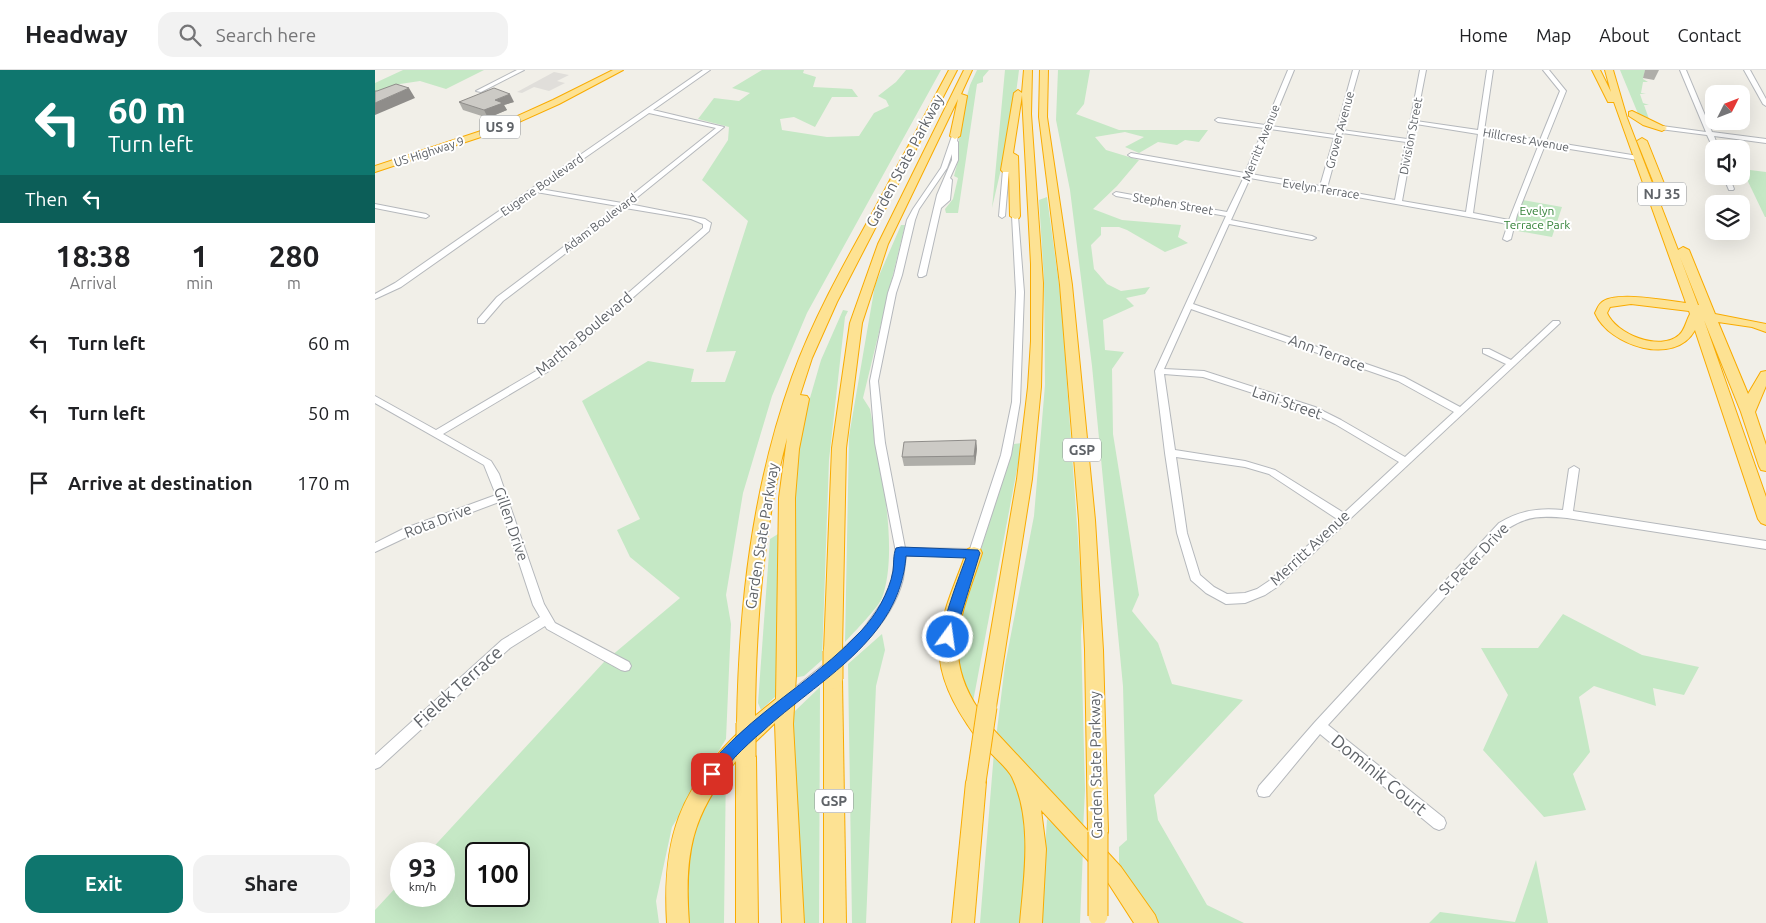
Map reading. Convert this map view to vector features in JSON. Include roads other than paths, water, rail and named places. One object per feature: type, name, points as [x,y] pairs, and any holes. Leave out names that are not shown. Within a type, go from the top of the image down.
[{"type":"highway","name":"US Highway 9","points":[[375,164],[494,125],[610,70]]},
{"type":"highway","name":"US Highway 9","points":[[375,169],[496,129],[556,102],[619,70]]},
{"type":"highway","name":"Garden State Parkway","points":[[747,923],[745,757],[747,647],[753,580],[772,467],[799,376],[815,337],[845,275],[953,70]]},
{"type":"highway","name":"Garden State Parkway","points":[[835,923],[833,651],[838,463],[847,381],[856,323],[883,244],[968,70]]},
{"type":"highway","points":[[955,136],[956,120],[967,85],[968,70]]},
{"type":"highway","points":[[1006,170],[1021,74],[1024,70]]},
{"type":"highway","points":[[963,923],[976,782],[1029,444],[1035,378],[1037,287],[1032,186],[1026,121],[1028,70]]},
{"type":"highway","name":"Garden State Parkway","points":[[1044,70],[1043,117],[1066,285],[1087,520],[1095,659],[1098,919]]},
{"type":"highway","points":[[1596,70],[1615,108],[1627,116],[1662,128]]},
{"type":"highway","name":"NJ 35","points":[[1609,70],[1627,116],[1640,136],[1701,312],[1766,519]]},
{"type":"highway","name":"NJ 35","points":[[1616,70],[1639,158],[1701,312],[1748,412],[1766,466]]},
{"type":"highway","points":[[1640,136],[1646,132],[1662,128]]},
{"type":"highway","points":[[1012,132],[1015,216]]},
{"type":"highway","points":[[793,923],[785,734],[787,498],[792,449],[801,400],[821,345],[840,302],[845,275]]},
{"type":"highway","points":[[1701,312],[1682,340],[1661,345],[1639,342],[1621,335],[1605,323],[1601,313],[1605,305],[1620,300],[1631,300],[1701,312],[1766,328]]},
{"type":"highway","points":[[1748,412],[1754,395],[1766,375]]},
{"type":"highway","points":[[974,553],[950,626],[947,647],[955,686],[969,713],[984,733],[1115,874],[1147,923]]},
{"type":"highway","points":[[678,923],[675,895],[678,848],[688,817],[712,774],[725,758],[741,741],[786,702]]},
{"type":"highway","points":[[1016,768],[1028,795],[1036,835],[1031,923]]},
{"type":"street","points":[[479,92],[521,70]]},
{"type":"street","name":"Eugene Boulevard","points":[[375,296],[397,285],[707,70]]},
{"type":"street","name":"Merritt Avenue","points":[[1291,70],[1248,176],[1159,371],[1182,533],[1195,577],[1210,590],[1226,599],[1245,598],[1261,592],[1273,584],[1556,323]]},
{"type":"street","name":"Grover Avenue","points":[[1323,189],[1356,70]]},
{"type":"street","name":"Division Street","points":[[1398,202],[1423,70]]},
{"type":"street","points":[[1469,214],[1490,70]]},
{"type":"street","points":[[1507,239],[1511,222],[1563,91],[1546,70]]},
{"type":"street","points":[[1683,70],[1713,140]]},
{"type":"street","points":[[1747,70],[1766,104]]},
{"type":"street","name":"Adam Boulevard","points":[[481,321],[500,299],[623,206],[721,127],[648,111]]},
{"type":"street","points":[[1218,120],[1268,127],[1410,141]]},
{"type":"street","name":"Hillcrest Avenue","points":[[1414,122],[1639,158]]},
{"type":"street","points":[[1662,128],[1766,141]]},
{"type":"street","points":[[922,274],[937,207],[947,200],[949,174],[956,156],[955,136]]},
{"type":"street","points":[[786,702],[841,659],[875,624],[893,592],[899,571],[901,552],[880,443],[874,381],[891,294],[898,275],[909,224],[916,209],[943,168],[955,136]]},
{"type":"street","name":"Evelyn Terrace","points":[[1131,155],[1511,222]]},
{"type":"street","points":[[1002,216],[1006,170]]},
{"type":"street","points":[[1729,185],[1731,189]]},
{"type":"street","points":[[534,190],[623,206]]},
{"type":"street","name":"Stephen Street","points":[[1116,194],[1312,238]]},
{"type":"street","points":[[375,206],[426,216]]},
{"type":"street","name":"Martha Boulevard","points":[[436,434],[475,409],[546,369],[707,229],[707,223],[695,218],[623,206]]},
{"type":"street","points":[[901,552],[974,553],[1006,456],[1016,402],[1020,286],[1015,216]]},
{"type":"street","name":"Ann Terrace","points":[[1188,304],[1401,379],[1460,412]]},
{"type":"street","points":[[1486,351],[1512,364]]},
{"type":"street","name":"Lani Street","points":[[1159,371],[1204,374],[1312,409],[1339,422],[1405,461]]},
{"type":"street","name":"Gillen Drive","points":[[375,399],[488,464],[494,474],[539,605],[551,626],[625,666]]},
{"type":"street","points":[[1170,454],[1245,464],[1272,472],[1344,518]]},
{"type":"street","points":[[1567,514],[1574,469]]},
{"type":"street","name":"Rota Drive","points":[[375,548],[407,532],[502,497]]},
{"type":"street","name":"St Peter Drive","points":[[1264,792],[1319,726],[1503,526],[1519,515],[1567,514],[1766,544]]},
{"type":"street","name":"Fielek Terrace","points":[[375,763],[506,644],[547,618]]},
{"type":"street","name":"Dominik Court","points":[[1319,726],[1439,823]]},
{"type":"park label","name":"Evelyn Terrace Park","points":[[1537,218]]}]
